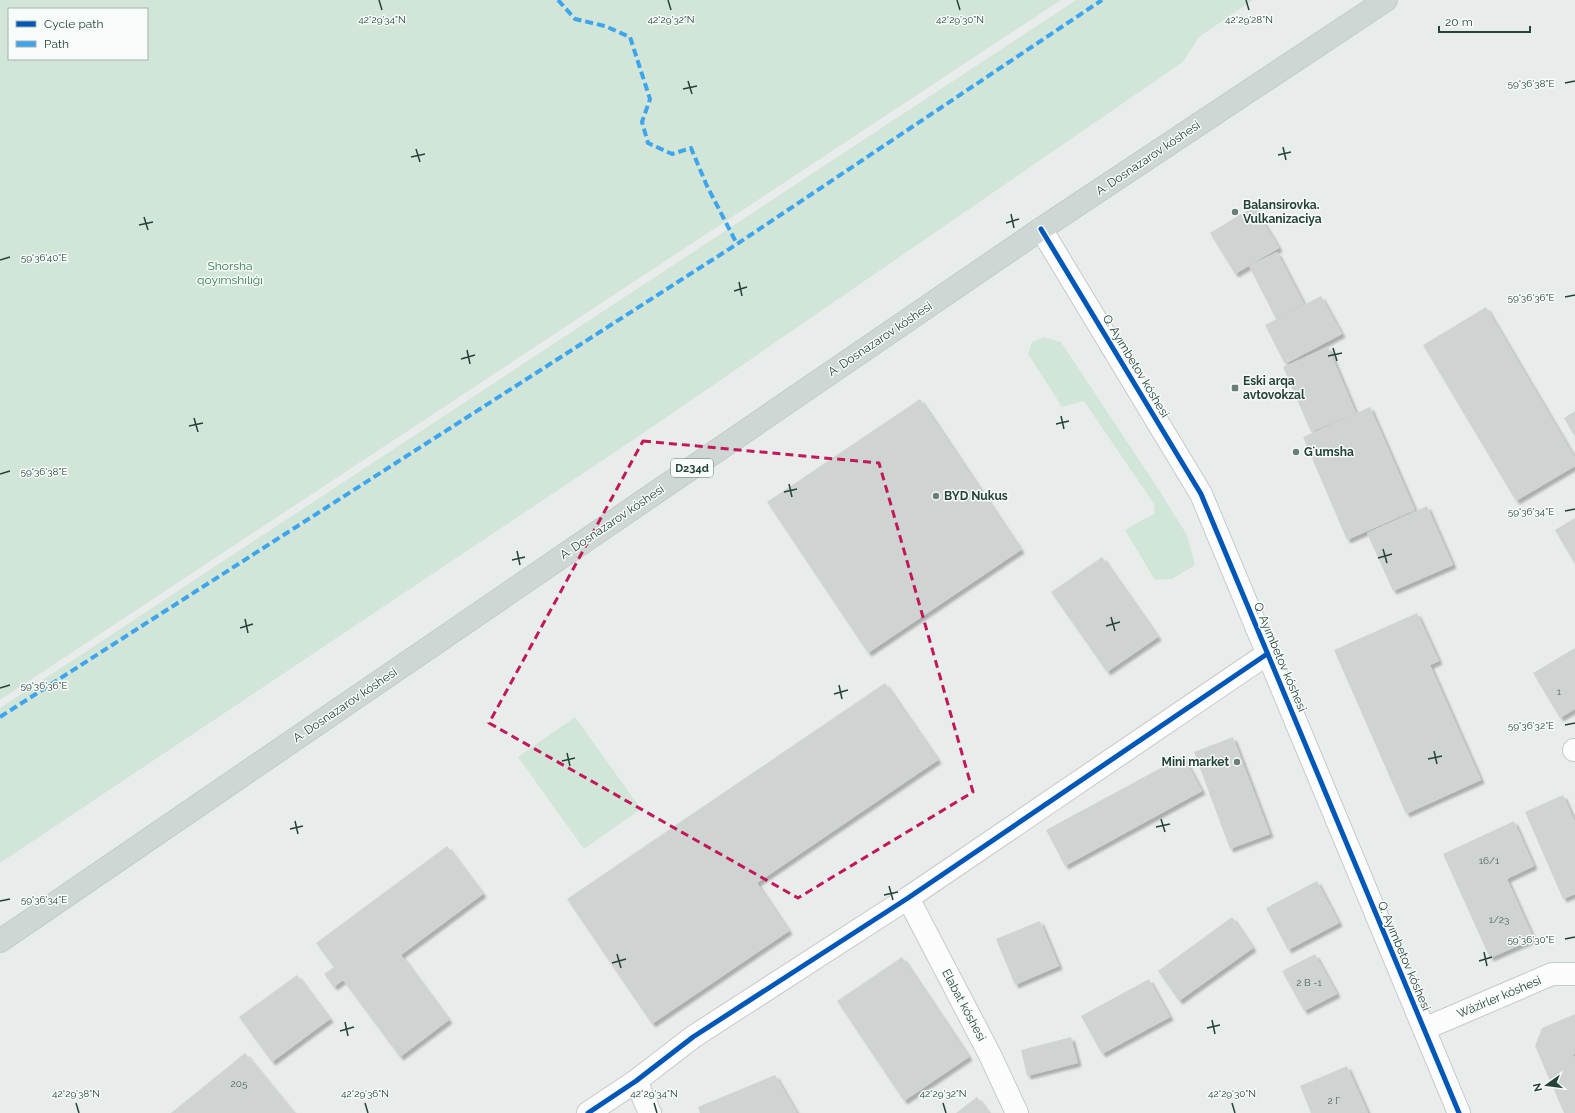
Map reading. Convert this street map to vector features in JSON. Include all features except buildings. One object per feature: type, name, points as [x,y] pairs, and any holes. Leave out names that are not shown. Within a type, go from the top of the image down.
[{"type":"main road","name":"A. Dosnazarov kóshesi","points":[[0,941],[1041,229],[1386,0]]},
{"type":"street","name":"Q. Ayımbetov kóshesi","points":[[1041,229],[1201,494],[1459,1113]]},
{"type":"street","points":[[588,1113],[636,1081],[693,1037],[908,898],[1267,654]]},
{"type":"street","name":"Elabat kóshesi","points":[[908,898],[990,1055],[1017,1113]]},
{"type":"street","name":"Wázirler kóshesi","points":[[1424,1029],[1552,974],[1575,974]]},
{"type":"street","points":[[636,1081],[650,1113]]},
{"type":"highlighted area","points":[[643,441],[879,463],[973,792],[798,898],[489,723]]},
{"type":"green space","name":"Shorsha qoyımshılıǵı","points":[[0,0],[1061,0],[0,700]]},
{"type":"green space","points":[[1076,0],[1253,0],[1199,37],[1183,62],[645,432],[0,863],[0,708]]},
{"type":"green space","points":[[1044,337],[1061,342],[1187,535],[1195,565],[1172,579],[1155,580],[1125,530],[1155,513],[1154,504],[1084,401],[1062,407],[1028,354],[1032,342]]},
{"type":"green space","points":[[575,717],[641,809],[584,849],[518,757]]},
{"type":"marked path","points":[[558,0],[575,19],[605,26],[630,37],[650,99],[642,122],[648,143],[672,154],[691,148],[707,186],[737,244]]},
{"type":"marked path","points":[[0,717],[737,244],[1102,0]]},
{"type":"cycle path","points":[[1041,229],[1201,494],[1459,1113]]},
{"type":"cycle path","points":[[588,1113],[636,1081],[693,1037],[908,898],[1267,654]]},
{"type":"place","name":"Balansirovka. Vulkanizaciya","points":[[1235,212]]},
{"type":"place","name":"Eski arqa avtovokzal","points":[[1235,388]]},
{"type":"place","name":"Gʻumsha","points":[[1296,452]]},
{"type":"place","name":"BYD Nukus","points":[[936,496]]},
{"type":"place","name":"Mini market","points":[[1237,762]]}]
